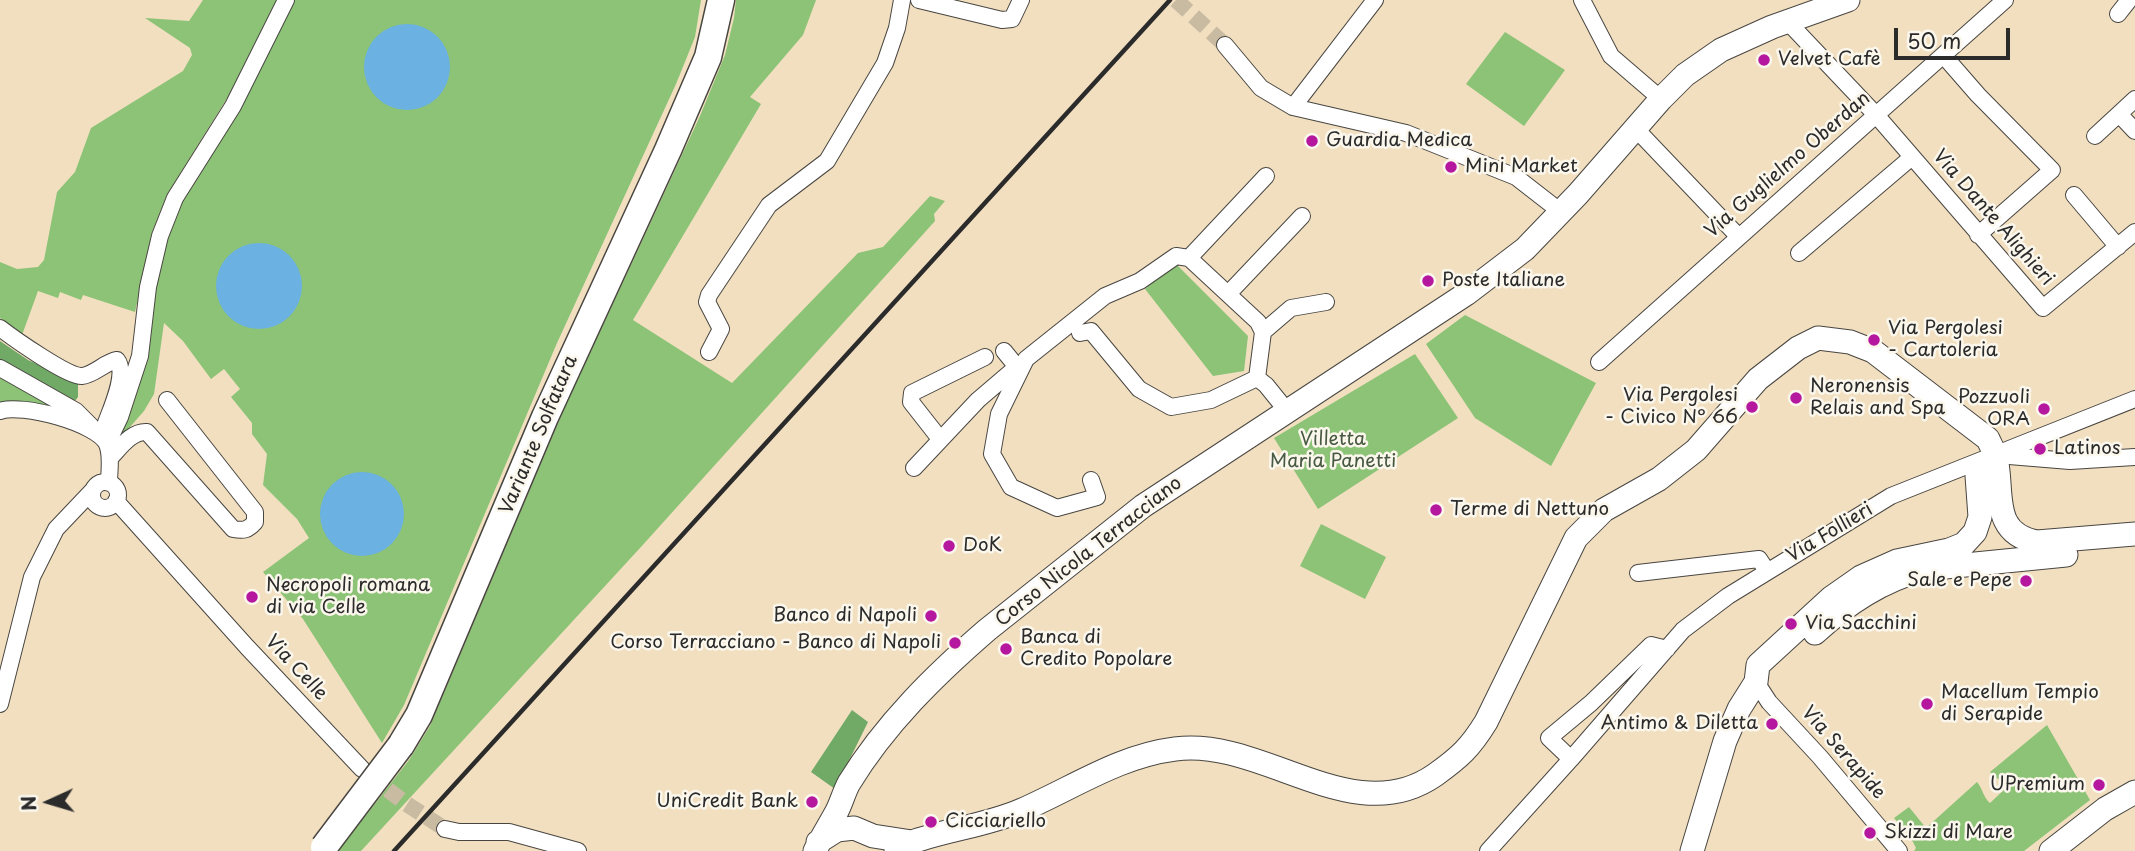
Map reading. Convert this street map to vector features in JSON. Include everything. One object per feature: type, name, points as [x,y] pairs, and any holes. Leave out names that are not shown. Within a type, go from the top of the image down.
[{"type":"main road","name":"Variante Solfatara","points":[[322,849],[401,745],[424,704],[545,417],[708,57],[721,0]]},
{"type":"street","points":[[103,442],[120,417],[140,356],[148,287],[160,236],[175,198],[233,106],[286,0]]},
{"type":"street","points":[[709,352],[721,330],[708,302],[709,295],[769,205],[827,161],[885,63],[897,28],[902,0]]},
{"type":"street","points":[[919,0],[1002,20],[1012,19],[1021,0]]},
{"type":"street","points":[[1293,107],[1375,0]]},
{"type":"street","points":[[1582,0],[1611,55],[1661,99]]},
{"type":"street","name":"Corso Nicola Terracciano","points":[[814,848],[836,813],[849,783],[875,743],[894,719],[979,637],[1143,506],[1466,294],[1525,249],[1685,75],[1721,50],[1787,21],[1848,0]]},
{"type":"street","name":"Via Guglielmo Oberdan","points":[[1599,362],[2005,0]]},
{"type":"street","points":[[2118,14],[2129,0]]},
{"type":"street","name":"Via Dante Alighieri","points":[[1787,21],[1877,116],[2043,308],[2118,247]]},
{"type":"street","points":[[1225,45],[1261,88],[1293,107],[1343,120],[1407,130],[1516,177],[1561,212]]},
{"type":"street","points":[[1944,56],[1978,95],[2052,170],[1978,235]]},
{"type":"street","points":[[2095,136],[2135,99]]},
{"type":"street","points":[[2119,114],[2135,131]]},
{"type":"street","points":[[1635,128],[1738,236]]},
{"type":"street","name":"Via Dante Alighieri","points":[[1799,253],[1912,157]]},
{"type":"street","points":[[1189,258],[1266,176]]},
{"type":"street","points":[[2074,195],[2118,247],[2135,232]]},
{"type":"street","points":[[1229,293],[1302,216]]},
{"type":"street","points":[[914,468],[978,400],[1021,363],[1105,296],[1140,281],[1176,256],[1189,258],[1258,322],[1264,332],[1261,381],[1287,411]]},
{"type":"street","points":[[1264,332],[1291,308],[1326,302]]},
{"type":"street","points":[[0,328],[18,342],[75,375],[87,375],[110,361],[117,360],[122,366],[122,376],[103,442],[109,483],[98,484],[57,529],[32,577],[0,704]]},
{"type":"street","points":[[1080,333],[1091,331],[1139,389],[1171,407],[1211,400],[1261,381]]},
{"type":"street","points":[[865,841],[873,836],[904,846],[984,823],[1021,810],[1123,762],[1181,748],[1215,749],[1253,758],[1344,790],[1363,794],[1383,794],[1420,785],[1470,747],[1486,722],[1576,538],[1584,528],[1604,510],[1659,479],[1696,450],[1758,379],[1798,348],[1818,338],[1850,342],[1873,351],[1988,439],[1990,468],[2000,505],[2004,517],[2017,534],[2037,542],[2125,535]]},
{"type":"street","points":[[1004,351],[1021,363]]},
{"type":"street","points":[[940,439],[911,402],[912,393],[985,357]]},
{"type":"street","points":[[1021,363],[999,414],[992,454],[1011,487],[1057,508],[1097,497],[1091,480]]},
{"type":"street","points":[[0,368],[76,411],[87,419],[103,442]]},
{"type":"street","name":"Via Follieri","points":[[1488,851],[1683,630],[1728,596],[1891,496],[1990,468],[2135,399]]},
{"type":"street","points":[[103,442],[140,431],[147,432],[233,529],[249,529],[255,522],[255,512],[167,400]]},
{"type":"street","points":[[0,411],[7,408],[78,423],[103,442]]},
{"type":"street","points":[[1990,468],[2135,457]]},
{"type":"street","points":[[1692,851],[1726,741],[1756,682],[1758,665],[1830,598],[1861,577],[1897,561],[1958,548],[1968,541],[1975,532],[1980,517],[1990,468]]},
{"type":"street","name":"Via Celle","points":[[109,483],[116,488],[116,501],[247,647],[362,769]]},
{"type":"street","points":[[93,490],[92,498],[97,506],[110,507],[116,501]]},
{"type":"street","points":[[1756,682],[1768,675],[1847,606],[1882,584],[1908,574],[1924,569],[2135,548]]},
{"type":"street","points":[[1638,573],[1759,559],[1766,571]]},
{"type":"street","points":[[1571,759],[1549,738],[1591,703],[1651,645],[1667,649]]},
{"type":"street","points":[[1611,681],[1626,695]]},
{"type":"street","name":"Via Serapide","points":[[1756,682],[1769,702],[1820,757],[1899,851]]},
{"type":"street","points":[[1591,703],[1608,715]]},
{"type":"street","points":[[859,769],[854,812],[865,841]]},
{"type":"street","points":[[2051,851],[2105,809],[2135,792]]},
{"type":"street","points":[[814,848],[837,830],[854,828],[865,841]]},
{"type":"street","points":[[445,829],[459,832],[509,832],[578,851]]},
{"type":"green space","points":[[203,0],[279,0],[234,87],[168,193],[152,232],[135,312],[83,295],[81,300],[60,292],[58,298],[38,291],[22,335],[0,318],[0,262],[17,269],[38,267],[44,260],[57,192],[75,172],[91,128],[183,71],[192,55],[190,48],[145,18],[189,21]]},
{"type":"green space","points":[[291,0],[701,0],[695,37],[676,84],[557,343],[404,705],[382,743],[303,619],[263,572],[309,538],[297,519],[263,485],[267,454],[252,434],[252,423],[231,397],[240,389],[224,369],[211,379],[183,341],[164,323],[154,394],[144,411],[115,444],[157,267],[179,201]]},
{"type":"green space","points":[[736,0],[816,0],[803,35],[750,97],[761,104],[633,320],[732,383],[858,253],[883,247],[930,196],[945,201],[934,214],[935,221],[640,548],[361,851],[338,851],[409,760],[430,726],[564,409],[700,116],[725,55]]},
{"type":"green space","points":[[1505,32],[1565,70],[1524,126],[1466,84]]},
{"type":"green space","points":[[1175,263],[1248,336],[1244,371],[1213,376],[1145,289]]},
{"type":"green space","points":[[1465,315],[1596,383],[1551,466],[1475,418],[1426,344]]},
{"type":"green space","points":[[0,341],[28,360],[78,382],[78,397],[75,401],[70,401],[0,360]]},
{"type":"green space","name":"Villetta Maria Panetti","points":[[1415,354],[1458,418],[1318,509],[1274,438]]},
{"type":"green space","points":[[0,372],[79,419],[0,402]]},
{"type":"green space","points":[[1321,524],[1386,557],[1365,599],[1300,566]]},
{"type":"green space","points":[[852,710],[868,722],[835,789],[811,772]]},
{"type":"green space","points":[[2047,725],[2090,800],[2024,851],[1914,851],[1916,848],[1910,836],[1894,818],[1909,807],[1926,828],[1977,782],[1990,803],[2007,787],[1990,772]]},
{"type":"water","points":[[407,24],[423,28],[437,37],[446,51],[450,67],[446,83],[437,97],[423,106],[407,110],[391,106],[377,97],[368,83],[364,67],[368,51],[377,37],[391,28]]},
{"type":"water","points":[[259,243],[283,250],[295,262],[302,286],[295,310],[283,322],[259,329],[235,322],[223,310],[216,286],[223,262],[235,250]]},
{"type":"water","points":[[362,472],[378,475],[392,484],[401,498],[404,514],[401,530],[392,544],[378,553],[362,556],[346,553],[332,544],[323,530],[320,514],[323,498],[332,484],[346,475]]},
{"type":"tunnel","points":[[1176,0],[1225,45]]},
{"type":"tunnel","points":[[369,775],[445,829]]},
{"type":"railway","points":[[394,851],[1170,0]]},
{"type":"place","name":"Velvet Cafè","points":[[1764,60]]},
{"type":"place","name":"Guardia Medica","points":[[1312,141]]},
{"type":"place","name":"Mini Market","points":[[1451,167]]},
{"type":"place","name":"Poste Italiane","points":[[1428,281]]},
{"type":"place","name":"Via Pergolesi - Cartoleria","points":[[1874,340]]},
{"type":"place","name":"Neronensis Relais and Spa","points":[[1796,398]]},
{"type":"place","name":"Via Pergolesi - Civico N° 66","points":[[1752,407]]},
{"type":"place","name":"Pozzuoli ORA","points":[[2044,409]]},
{"type":"place","name":"Latinos","points":[[2040,449]]},
{"type":"place","name":"Terme di Nettuno","points":[[1436,510]]},
{"type":"place","name":"DoK","points":[[949,546]]},
{"type":"place","name":"Sale e Pepe","points":[[2026,581]]},
{"type":"place","name":"Necropoli romana di via Celle","points":[[252,597]]},
{"type":"place","name":"Banco di Napoli","points":[[931,616]]},
{"type":"place","name":"Via Sacchini","points":[[1791,624]]},
{"type":"place","name":"Corso Terracciano - Banco di Napoli","points":[[955,643]]},
{"type":"place","name":"Banca di Credito Popolare","points":[[1006,649]]},
{"type":"place","name":"Macellum Tempio di Serapide","points":[[1927,704]]},
{"type":"place","name":"Antimo & Diletta","points":[[1772,724]]},
{"type":"place","name":"UPremium","points":[[2099,785]]},
{"type":"place","name":"UniCredit Bank","points":[[812,802]]},
{"type":"place","name":"Cicciariello","points":[[931,822]]},
{"type":"place","name":"Skizzi di Mare","points":[[1870,833]]}]
